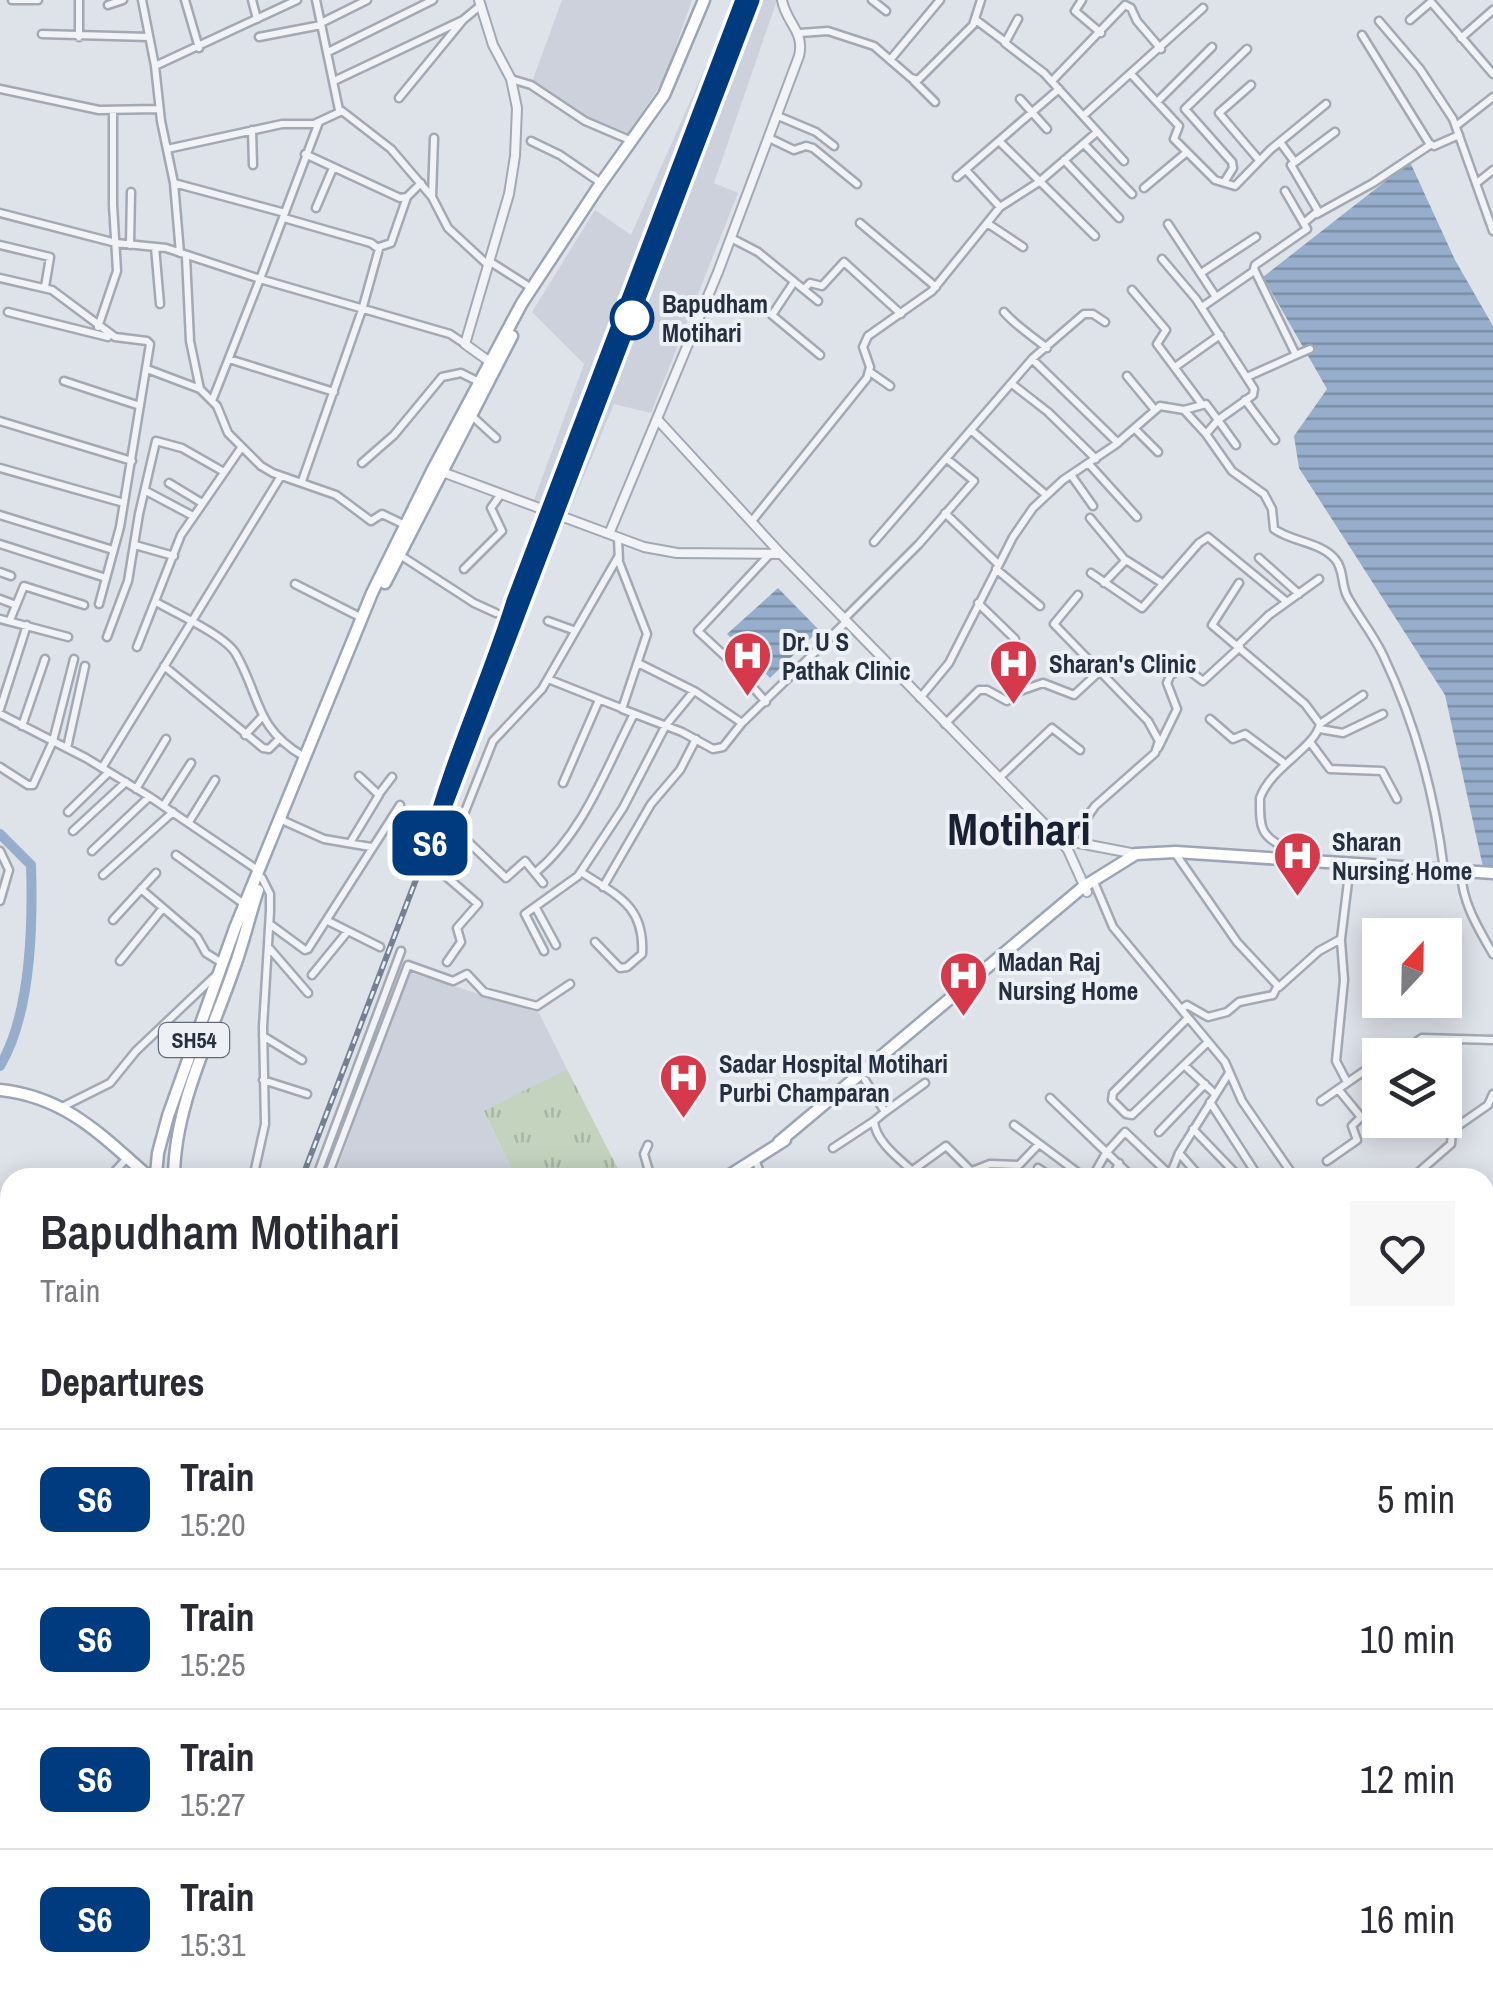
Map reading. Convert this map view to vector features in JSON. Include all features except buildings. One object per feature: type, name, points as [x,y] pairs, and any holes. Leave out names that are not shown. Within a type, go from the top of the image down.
[{"type":"main road","points":[[246,911],[357,646],[479,382],[522,303],[674,76],[704,0]]},
{"type":"main road","points":[[261,874],[303,756],[362,618],[405,526],[470,414],[532,292]]},
{"type":"main road","points":[[740,1168],[779,1142],[1089,886],[1136,854],[1175,852],[1493,873]]},
{"type":"main road","points":[[779,1142],[865,1080],[1089,886]]},
{"type":"main road","name":"SH54","points":[[165,1168],[164,1126],[220,968],[246,911]]},
{"type":"main road","name":"SH54","points":[[166,1168],[168,1145],[246,911]]},
{"type":"main road","name":"SH54","points":[[168,1168],[246,911]]},
{"type":"main road","points":[[0,1090],[23,1092],[62,1107],[127,1158],[147,1168]]},
{"type":"street","points":[[12,0],[38,0]]},
{"type":"street","points":[[79,0],[79,37]]},
{"type":"street","points":[[108,5],[123,0]]},
{"type":"street","points":[[142,0],[174,183],[190,341],[200,389]]},
{"type":"street","points":[[185,0],[199,48]]},
{"type":"street","points":[[252,0],[258,19]]},
{"type":"street","points":[[155,66],[298,0]]},
{"type":"street","points":[[316,0],[339,110],[381,139],[432,197],[448,228],[488,263],[532,292]]},
{"type":"street","points":[[259,37],[321,24],[367,0]]},
{"type":"street","points":[[328,52],[434,0]]},
{"type":"street","points":[[622,708],[647,634],[613,536],[799,56],[800,33],[782,0]]},
{"type":"street","points":[[872,0],[886,11]]},
{"type":"street","points":[[890,60],[940,0]]},
{"type":"street","points":[[981,0],[975,20],[1052,80],[1124,161]]},
{"type":"street","points":[[1082,0],[1076,12],[1101,33]]},
{"type":"street","points":[[1410,20],[1432,1],[1493,74]]},
{"type":"street","points":[[399,98],[480,3],[493,45],[511,79],[517,108],[515,156],[508,194],[465,344]]},
{"type":"street","points":[[1052,80],[1127,5],[1160,49]]},
{"type":"street","points":[[1083,116],[1203,8]]},
{"type":"street","points":[[1462,38],[1493,10]]},
{"type":"street","points":[[1004,41],[1018,19]]},
{"type":"street","points":[[334,81],[463,20]]},
{"type":"street","points":[[913,80],[944,56],[975,20]]},
{"type":"street","points":[[1379,21],[1420,69],[1456,126],[1493,231]]},
{"type":"street","points":[[800,33],[823,30],[876,46],[935,102]]},
{"type":"street","points":[[42,34],[149,37]]},
{"type":"street","points":[[1362,36],[1430,145]]},
{"type":"street","points":[[1157,102],[1212,47]]},
{"type":"street","points":[[1225,181],[1233,168],[1232,162],[1185,109],[1247,49]]},
{"type":"street","points":[[1131,74],[1178,126],[1174,138],[1186,152],[1214,180],[1237,186],[1259,160],[1326,104]]},
{"type":"street","points":[[511,79],[530,84],[586,121],[632,141]]},
{"type":"street","points":[[1250,85],[1220,115],[1259,160]]},
{"type":"street","points":[[958,177],[1059,88]]},
{"type":"street","points":[[0,89],[113,111],[159,109]]},
{"type":"street","points":[[1456,126],[1493,97]]},
{"type":"street","points":[[1020,99],[1047,129]]},
{"type":"street","points":[[167,149],[282,124],[319,122],[339,110]]},
{"type":"street","points":[[98,326],[116,276],[113,111]]},
{"type":"street","points":[[778,116],[816,132],[834,146]]},
{"type":"street","points":[[212,401],[319,122]]},
{"type":"street","points":[[252,130],[253,166]]},
{"type":"street","points":[[890,386],[870,372],[863,352],[866,339],[936,286],[1000,207],[1039,182],[1097,132]]},
{"type":"street","points":[[1316,214],[1318,210],[1291,168],[1294,161],[1335,132]]},
{"type":"street","points":[[1305,222],[1430,145],[1459,135]]},
{"type":"street","points":[[432,197],[434,138]]},
{"type":"street","points":[[770,138],[794,150],[813,148],[856,184]]},
{"type":"street","points":[[999,141],[1095,236]]},
{"type":"street","points":[[531,142],[560,155],[601,183]]},
{"type":"street","points":[[1280,142],[1294,161]]},
{"type":"street","points":[[1085,145],[1132,194]]},
{"type":"street","points":[[1144,188],[1186,152]]},
{"type":"street","points":[[305,154],[383,192],[407,197]]},
{"type":"street","points":[[1064,160],[1119,218]]},
{"type":"street","points":[[316,208],[333,168]]},
{"type":"street","points":[[966,170],[1000,207]]},
{"type":"street","points":[[1478,182],[1493,170]]},
{"type":"street","points":[[174,183],[378,247],[391,243],[407,197],[421,184]]},
{"type":"street","points":[[130,192],[130,245]]},
{"type":"street","points":[[1247,377],[1310,348],[1296,354],[1254,272],[1255,264],[1304,232],[1305,222],[1285,192]]},
{"type":"street","points":[[0,213],[116,243],[183,255],[450,334],[490,362]]},
{"type":"street","points":[[987,222],[1023,247]]},
{"type":"street","points":[[860,223],[936,286]]},
{"type":"street","points":[[1168,224],[1216,297]]},
{"type":"street","points":[[1200,274],[1256,237]]},
{"type":"street","points":[[731,238],[758,252],[818,300]]},
{"type":"street","points":[[0,245],[50,257],[45,287]]},
{"type":"street","points":[[302,481],[362,310],[378,247]]},
{"type":"street","points":[[155,248],[160,304]]},
{"type":"street","points":[[1162,258],[1202,307],[1254,392],[1206,434]]},
{"type":"street","points":[[804,289],[811,283],[822,286],[844,262],[901,314]]},
{"type":"street","points":[[1202,307],[1254,272]]},
{"type":"street","points":[[0,278],[45,287],[114,337]]},
{"type":"street","points":[[794,282],[772,315],[820,356]]},
{"type":"street","points":[[1132,290],[1166,330],[1156,343],[1201,403],[1214,411],[1236,445]]},
{"type":"street","points":[[8,312],[86,333],[150,344],[124,504],[100,604]]},
{"type":"street","points":[[1004,312],[1046,348]]},
{"type":"street","points":[[874,542],[1032,359],[1084,314],[1093,314],[1105,322]]},
{"type":"street","points":[[1175,367],[1220,335]]},
{"type":"street","points":[[229,359],[334,392]]},
{"type":"street","points":[[1032,359],[1118,442]]},
{"type":"street","points":[[147,369],[200,389],[212,401],[228,433],[261,466],[336,495],[371,521],[380,514],[405,526]]},
{"type":"street","points":[[752,521],[870,372]]},
{"type":"street","points":[[362,463],[394,435],[442,377],[460,373],[479,382]]},
{"type":"street","points":[[1126,376],[1155,410]]},
{"type":"street","points":[[64,381],[140,406]]},
{"type":"street","points":[[1012,384],[1048,412],[1137,518]]},
{"type":"street","points":[[1245,400],[1275,440]]},
{"type":"street","points":[[1184,410],[1201,403]]},
{"type":"street","points":[[920,698],[949,662],[1013,537],[1045,494],[1155,410],[1168,405],[1184,410],[1232,471],[1264,494],[1272,509],[1274,529],[1323,550],[1337,561],[1346,595],[1386,661],[1422,760],[1435,805],[1444,870]]},
{"type":"street","points":[[470,414],[496,438]]},
{"type":"street","points":[[657,420],[781,554],[1058,838],[1113,927],[1230,1072],[1242,1101],[1288,1168]]},
{"type":"street","points":[[0,421],[132,461]]},
{"type":"street","points":[[1135,429],[1158,452]]},
{"type":"street","points":[[972,431],[1045,494]]},
{"type":"street","points":[[107,637],[126,588],[157,440],[182,448],[224,472]]},
{"type":"street","points":[[137,648],[179,540],[241,448]]},
{"type":"street","points":[[548,679],[720,749],[974,481],[947,459]]},
{"type":"street","points":[[0,468],[124,504]]},
{"type":"street","points":[[437,470],[644,547],[678,553],[781,554]]},
{"type":"street","points":[[1071,475],[1093,506]]},
{"type":"street","points":[[68,812],[106,770],[190,621],[280,476]]},
{"type":"street","points":[[169,483],[202,503]]},
{"type":"street","points":[[146,491],[193,516]]},
{"type":"street","points":[[464,569],[502,531],[491,508],[502,493]]},
{"type":"street","points":[[945,513],[1040,606]]},
{"type":"street","points":[[0,515],[114,550]]},
{"type":"street","points":[[1090,518],[1125,560],[1162,583]]},
{"type":"street","points":[[1091,573],[1142,608],[1198,543],[1208,538],[1287,602]]},
{"type":"street","points":[[0,544],[106,578]]},
{"type":"street","points":[[135,545],[174,556]]},
{"type":"street","points":[[766,702],[698,630],[770,553]]},
{"type":"street","points":[[399,554],[496,613]]},
{"type":"street","points":[[448,962],[461,942],[457,928],[478,904],[441,873],[493,741],[536,697],[618,557]]},
{"type":"street","points":[[1259,558],[1299,594]]},
{"type":"street","points":[[1104,583],[1125,560]]},
{"type":"street","points":[[0,572],[11,576]]},
{"type":"street","points":[[1070,842],[1095,806],[1158,748],[1178,709],[1167,683],[1170,676],[1183,666],[1205,680],[1254,627],[1319,579]]},
{"type":"street","points":[[1239,583],[1212,624],[1306,704],[1320,726],[1343,733],[1383,714]]},
{"type":"street","points":[[294,584],[362,618]]},
{"type":"street","points":[[10,620],[24,586],[84,605]]},
{"type":"street","points":[[1078,594],[1054,624],[1154,729],[1158,748]]},
{"type":"street","points":[[0,599],[16,605]]},
{"type":"street","points":[[156,602],[234,650],[264,722],[278,740],[303,756]]},
{"type":"street","points":[[978,602],[1015,639]]},
{"type":"street","points":[[0,619],[68,637]]},
{"type":"street","points":[[548,621],[573,630]]},
{"type":"street","points":[[27,625],[0,712],[106,770],[189,822],[261,874],[270,894],[264,1134],[256,1168]]},
{"type":"street","points":[[22,726],[45,659]]},
{"type":"street","points":[[0,766],[33,786],[53,742],[74,659]]},
{"type":"street","points":[[640,664],[694,692],[742,724]]},
{"type":"street","points":[[67,748],[85,666]]},
{"type":"street","points":[[164,666],[266,750],[278,740]]},
{"type":"street","points":[[945,724],[979,690],[1007,701],[1020,691],[1044,683],[1074,696],[1101,670]]},
{"type":"street","points":[[544,951],[525,916],[580,872],[623,808],[666,725],[694,692]]},
{"type":"street","points":[[1291,862],[1286,848],[1270,841],[1265,834],[1260,804],[1263,790],[1284,763],[1310,742],[1320,726],[1363,695]]},
{"type":"street","points":[[563,784],[599,700]]},
{"type":"street","points":[[536,872],[560,849],[577,824],[634,714]]},
{"type":"street","points":[[245,735],[263,716]]},
{"type":"street","points":[[1210,718],[1233,739],[1245,734],[1284,763]]},
{"type":"street","points":[[998,779],[1052,728],[1080,750]]},
{"type":"street","points":[[136,788],[166,738]]},
{"type":"street","points":[[604,887],[651,804],[680,770],[696,739]]},
{"type":"street","points":[[1310,742],[1330,769],[1382,772],[1397,799]]},
{"type":"street","points":[[164,806],[192,763]]},
{"type":"street","points":[[359,776],[379,794]]},
{"type":"street","points":[[350,843],[392,778]]},
{"type":"street","points":[[189,822],[214,780]]},
{"type":"street","points":[[72,831],[126,782]]},
{"type":"street","points":[[92,851],[150,797]]},
{"type":"street","points":[[270,924],[306,950],[400,805]]},
{"type":"street","points":[[104,875],[174,812]]},
{"type":"street","points":[[284,821],[324,839],[371,847]]},
{"type":"street","points":[[458,832],[506,878],[525,861],[543,883]]},
{"type":"street","points":[[1058,838],[1136,854]]},
{"type":"street","points":[[0,851],[8,870],[0,901]]},
{"type":"street","points":[[1175,852],[1237,942],[1277,987]]},
{"type":"street","points":[[176,855],[246,911]]},
{"type":"street","points":[[1348,1082],[1336,1062],[1344,980],[1341,939],[1350,865]]},
{"type":"street","points":[[1461,871],[1470,912],[1493,954]]},
{"type":"street","points":[[580,872],[634,911],[642,929],[642,954],[627,967],[620,968],[595,942]]},
{"type":"street","points":[[113,920],[156,873]]},
{"type":"street","points":[[62,1107],[110,1083],[136,1051],[220,968],[197,937],[141,890]]},
{"type":"street","points":[[120,961],[163,908]]},
{"type":"street","points":[[536,908],[556,946]]},
{"type":"street","points":[[328,921],[380,947]]},
{"type":"street","points":[[312,976],[348,931]]},
{"type":"street","points":[[1181,1009],[1187,1005],[1200,1014],[1217,1014],[1227,1012],[1239,1002],[1273,995],[1277,987],[1285,985],[1320,950],[1341,939]]},
{"type":"street","points":[[269,948],[308,993]]},
{"type":"street","points":[[320,1168],[401,951]]},
{"type":"street","points":[[331,1168],[409,965],[453,981],[468,974],[484,992],[534,1006],[542,1005],[570,984]]},
{"type":"street","points":[[1188,1018],[1111,1098],[1132,1115],[1208,1042]]},
{"type":"street","points":[[264,1036],[302,1060]]},
{"type":"street","points":[[1462,1039],[1493,1040]]},
{"type":"street","points":[[1184,1065],[1205,1084],[1253,1168]]},
{"type":"street","points":[[1172,1168],[1230,1072]]},
{"type":"street","points":[[1321,1100],[1362,1072]]},
{"type":"street","points":[[263,1080],[307,1094]]},
{"type":"street","points":[[865,1080],[885,1112]]},
{"type":"street","points":[[833,1148],[924,1083]]},
{"type":"street","points":[[1159,1132],[1205,1084]]},
{"type":"street","points":[[1327,1160],[1357,1140],[1352,1126],[1361,1118],[1338,1089]]},
{"type":"street","points":[[1462,1124],[1488,1105],[1493,1094]]},
{"type":"street","points":[[1050,1098],[1123,1168]]},
{"type":"street","points":[[874,1121],[880,1138],[911,1168]]},
{"type":"street","points":[[1014,1125],[1074,1168]]},
{"type":"street","points":[[1194,1129],[1231,1168]]},
{"type":"street","points":[[1095,1168],[1126,1132],[1161,1168]]},
{"type":"street","points":[[1424,1168],[1452,1144],[1452,1138]]},
{"type":"street","points":[[983,1168],[1020,1165],[1039,1144]]},
{"type":"street","points":[[648,1145],[644,1154],[648,1168]]},
{"type":"street","points":[[916,1168],[946,1146],[970,1168]]},
{"type":"street","points":[[1178,1153],[1192,1168]]},
{"type":"street","points":[[118,1168],[127,1158]]},
{"type":"street","points":[[754,1158],[758,1168]]},
{"type":"street","points":[[1116,1168],[1118,1163]]},
{"type":"shaded area","points":[[562,0],[692,0],[664,79],[629,133],[581,114],[532,82]]},
{"type":"shaded area","points":[[735,0],[777,0],[714,183],[738,193],[651,413],[614,404],[569,512],[534,500],[584,364],[532,312],[595,210],[631,235]]},
{"type":"shaded area","points":[[409,972],[539,1013],[567,1069],[484,1112],[511,1168],[338,1168]]},
{"type":"green space","points":[[567,1069],[617,1168],[511,1168],[484,1111]]},
{"type":"water","points":[[1410,162],[1455,260],[1493,326],[1493,867],[1483,867],[1445,695],[1299,468],[1294,436],[1327,389],[1263,277]]},
{"type":"water","points":[[778,588],[819,630],[770,678],[727,634]]},
{"type":"waterway","points":[[0,834],[31,865],[32,889],[24,995],[0,1066]]},
{"type":"railway","points":[[306,1168],[752,0]]},
{"type":"train","name":"S6","points":[[743,0],[514,601],[430,844],[752,0]]},
{"type":"place","name":"Bapudham Motihari","points":[[632,318]]},
{"type":"place","name":"Dr. U S Pathak Clinic","points":[[747,698]]},
{"type":"place","name":"Sharan's Clinic","points":[[1014,706]]},
{"type":"place","name":"Sharan Nursing Home","points":[[1297,898]]},
{"type":"place","name":"Madan Raj Nursing Home","points":[[963,1018]]},
{"type":"place","name":"Sadar Hospital Motihari Purbi Champaran","points":[[684,1120]]},
{"type":"district","name":"Motihari","points":[[1019,828]]}]
